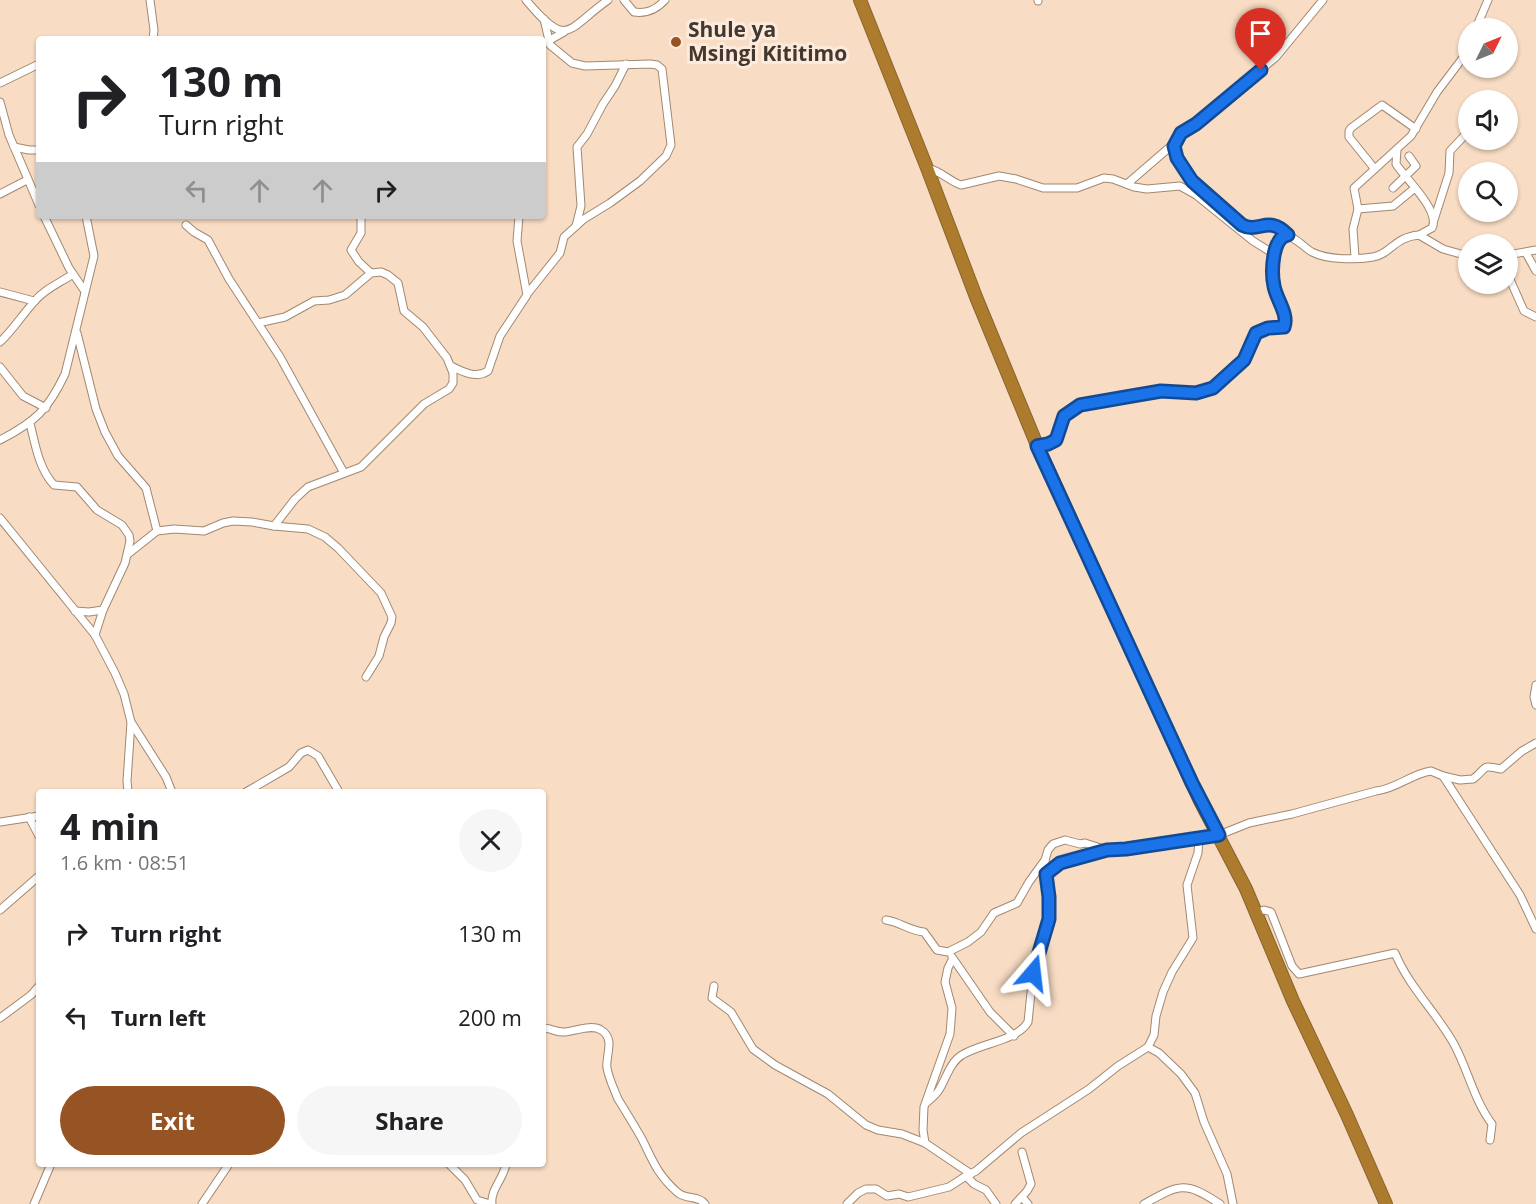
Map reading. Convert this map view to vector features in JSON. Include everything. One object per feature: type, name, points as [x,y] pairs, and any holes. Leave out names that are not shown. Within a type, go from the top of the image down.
[{"type":"highway","points":[[860,0],[1037,446],[1192,783],[1256,913],[1293,1001],[1386,1204]]},
{"type":"street","points":[[150,0],[153,36]]},
{"type":"street","points":[[526,0],[544,19],[564,32]]},
{"type":"street","points":[[451,366],[476,375],[488,371],[500,336],[528,293],[560,253],[562,239],[576,226],[640,181],[666,156],[671,145],[662,69],[657,65],[578,65],[572,63],[546,42],[574,28],[608,0]]},
{"type":"street","points":[[624,0],[634,12],[644,13],[658,7],[665,0]]},
{"type":"street","points":[[1323,0],[1276,57],[1196,124],[1181,133],[1174,146],[1177,158],[1192,181],[1238,222],[1248,228],[1275,225],[1320,255],[1332,258],[1378,256],[1401,239],[1419,235],[1432,228],[1449,173],[1450,150],[1458,142]]},
{"type":"street","points":[[1480,18],[1488,0]]},
{"type":"street","points":[[544,19],[545,36]]},
{"type":"street","points":[[576,226],[581,206],[577,147],[626,64]]},
{"type":"street","points":[[1355,257],[1353,229],[1358,209],[1354,188],[1397,150],[1416,129],[1437,92],[1458,64]]},
{"type":"street","points":[[0,83],[36,65]]},
{"type":"street","points":[[0,102],[14,147],[36,199]]},
{"type":"street","points":[[1374,168],[1349,137],[1351,128],[1382,105],[1416,129]]},
{"type":"street","points":[[1127,184],[1176,141]]},
{"type":"street","points":[[14,147],[36,150]]},
{"type":"street","points":[[1396,164],[1397,150]]},
{"type":"street","points":[[1393,188],[1416,165],[1410,156]]},
{"type":"street","points":[[1388,157],[1425,200],[1434,220]]},
{"type":"street","points":[[927,168],[939,171],[956,184],[961,185],[999,176],[1043,188],[1077,188],[1104,178],[1147,189],[1180,186],[1274,254]]},
{"type":"street","points":[[0,194],[27,180]]},
{"type":"street","points":[[1358,209],[1393,206],[1415,188]]},
{"type":"street","points":[[46,219],[73,274],[84,290]]},
{"type":"street","points":[[0,440],[30,423],[46,408],[65,374],[94,252],[87,219]]},
{"type":"street","points":[[361,219],[361,233],[351,250],[354,257],[371,273]]},
{"type":"street","points":[[519,219],[517,241],[528,293]]},
{"type":"street","points":[[186,225],[208,240],[229,279],[316,420],[344,473]]},
{"type":"street","points":[[1037,446],[1056,440],[1064,416],[1080,405],[1161,391],[1196,393],[1219,384],[1244,360],[1256,333],[1268,328],[1281,328],[1285,324],[1285,316],[1273,283],[1276,243],[1281,237],[1288,235]]},
{"type":"street","points":[[1419,235],[1446,250],[1458,253]]},
{"type":"street","points":[[1518,254],[1536,250]]},
{"type":"street","points":[[1526,253],[1536,271]]},
{"type":"street","points":[[258,323],[285,317],[314,301],[329,300],[345,295],[371,273],[381,272],[398,283],[404,311],[423,327],[451,366],[454,379],[449,389],[424,404],[361,467],[308,487],[295,499],[274,526]]},
{"type":"street","points":[[0,342],[15,327],[34,301],[48,289],[73,274]]},
{"type":"street","points":[[0,292],[34,301]]},
{"type":"street","points":[[1516,294],[1523,310],[1528,315],[1536,317]]},
{"type":"street","points":[[76,330],[96,409],[105,432],[118,456],[146,488],[157,531]]},
{"type":"street","points":[[0,368],[23,396],[46,408]]},
{"type":"street","points":[[30,423],[35,446],[49,479],[54,485],[77,487],[97,510],[122,525],[129,535],[128,554],[103,610],[95,635]]},
{"type":"street","points":[[0,518],[95,635],[124,694],[131,722],[128,789]]},
{"type":"street","points":[[128,554],[157,531],[174,529],[204,531],[233,521],[308,529],[325,537],[384,598],[392,620],[379,656],[366,677]]},
{"type":"street","points":[[75,611],[103,610]]},
{"type":"street","points":[[1536,685],[1534,698],[1536,705]]},
{"type":"street","points":[[131,722],[166,777],[171,789]]},
{"type":"street","points":[[1443,776],[1460,780],[1473,779],[1485,766],[1500,769],[1536,743]]},
{"type":"street","points":[[251,789],[290,767],[301,753],[308,750],[318,756],[337,789]]},
{"type":"street","points":[[1046,874],[1060,863],[1107,850],[1219,835],[1249,823],[1376,791],[1389,790],[1401,782],[1426,772],[1438,772],[1443,776],[1520,895],[1536,929]]},
{"type":"street","points":[[0,822],[36,816]]},
{"type":"street","points":[[29,817],[36,830]]},
{"type":"street","points":[[847,1204],[862,1190],[873,1188],[887,1196],[899,1194],[914,1197],[946,1189],[968,1175],[1021,1133],[1148,1047],[1154,1035],[1156,1016],[1163,993],[1172,972],[1193,938],[1187,885],[1198,853],[1200,838]]},
{"type":"street","points":[[886,920],[895,921],[910,930],[924,932],[941,952],[954,949],[976,936],[994,913],[1017,903],[1052,846],[1061,840],[1085,843],[1107,850]]},
{"type":"street","points":[[926,1103],[939,1090],[945,1076],[961,1056],[991,1042],[1014,1036],[1024,1029],[1028,1022],[1033,973],[1049,919],[1045,860]]},
{"type":"street","points":[[0,909],[36,879]]},
{"type":"street","points":[[1256,913],[1264,910],[1271,912],[1292,966],[1299,974],[1395,953],[1404,972],[1454,1045],[1482,1111],[1492,1124],[1490,1140]]},
{"type":"street","points":[[925,1143],[924,1111],[950,1034],[952,1008],[945,982],[954,949]]},
{"type":"street","points":[[952,960],[990,1012],[1014,1036]]},
{"type":"street","points":[[714,986],[712,998],[731,1012],[751,1047],[757,1053],[786,1072],[828,1094],[867,1125],[925,1143],[968,1175],[974,1184],[986,1190],[996,1204]]},
{"type":"street","points":[[0,1018],[35,997]]},
{"type":"street","points":[[546,1029],[558,1033],[589,1028],[600,1029],[606,1034],[609,1046],[606,1065],[610,1080],[654,1165],[680,1195],[702,1200],[705,1204]]},
{"type":"street","points":[[1148,1047],[1159,1053],[1181,1074],[1195,1094],[1204,1122],[1227,1174],[1233,1204]]},
{"type":"street","points":[[1015,1204],[1030,1184],[1022,1152]]},
{"type":"street","points":[[34,1204],[50,1167]]},
{"type":"street","points":[[202,1204],[227,1167]]},
{"type":"street","points":[[452,1167],[465,1180],[477,1200],[491,1204],[491,1198],[505,1167]]},
{"type":"street","points":[[1144,1204],[1173,1189],[1185,1186],[1196,1189],[1220,1204]]},
{"type":"street","points":[[1022,1197],[1028,1204]]},
{"type":"place","name":"Shule ya Msingi Kititimo","points":[[676,42]]},
{"type":"route","points":[[1033,973],[1049,919],[1046,874],[1053,867],[1065,861],[1107,850],[1219,835],[1200,801],[1037,446],[1053,443],[1058,436],[1064,416],[1080,405],[1161,391],[1196,393],[1213,388],[1244,360],[1256,333],[1268,328],[1284,327],[1286,320],[1273,283],[1274,254],[1276,243],[1281,237],[1288,235],[1275,225],[1248,228],[1242,225],[1197,187],[1180,164],[1174,151],[1174,146],[1181,133],[1196,124],[1261,70]]}]
